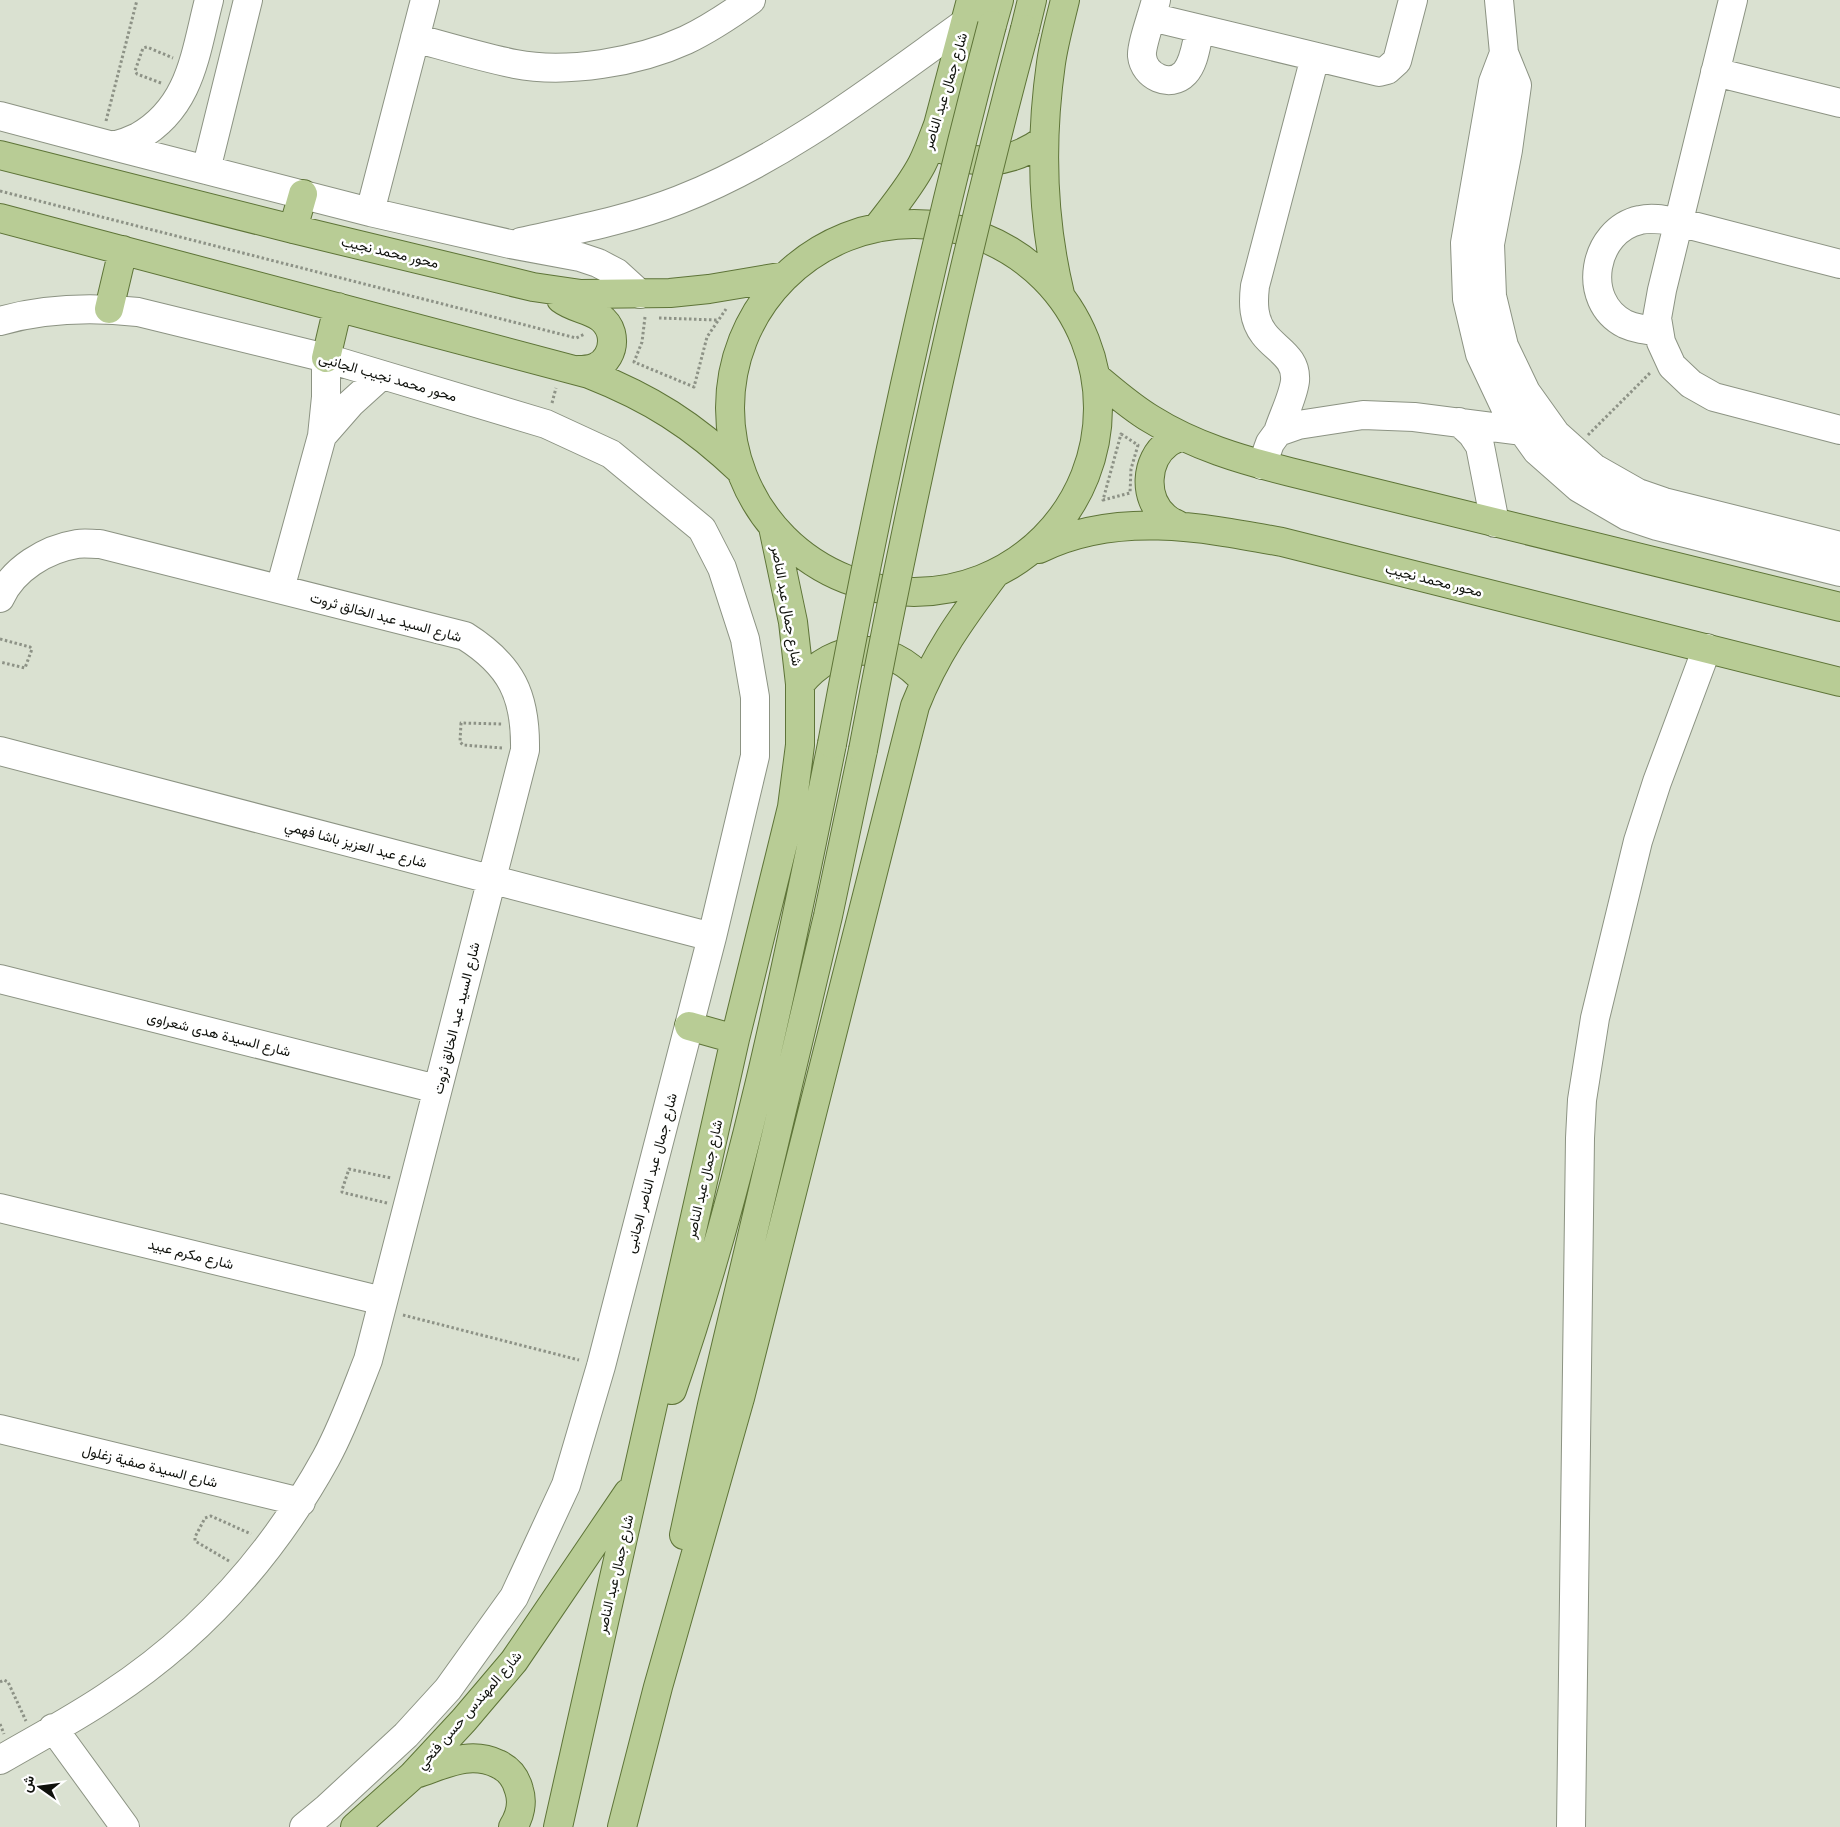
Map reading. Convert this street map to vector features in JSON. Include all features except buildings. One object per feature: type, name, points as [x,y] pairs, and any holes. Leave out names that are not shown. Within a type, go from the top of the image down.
[{"type":"main road","points":[[658,1687],[672,1591],[693,1493],[828,916],[940,370],[995,138],[1032,0]]},
{"type":"main road","points":[[1060,296],[1051,258],[1047,219],[1044,140],[1051,62],[1065,0]]},
{"type":"main road","name":"شارع جمال عبد الناصر","points":[[877,228],[909,186],[922,164],[931,141],[968,11]]},
{"type":"main road","points":[[636,1481],[695,1324],[719,1244],[760,1078],[798,912],[909,363],[940,227],[995,13]]},
{"type":"main road","points":[[931,141],[944,150],[958,156],[972,160],[988,161],[1018,156],[1044,140]]},
{"type":"main road","name":"محور محمد نجيب","points":[[0,155],[293,230],[533,286],[581,294],[640,294],[709,289],[786,276]]},
{"type":"main road","points":[[293,230],[302,194]]},
{"type":"main road","points":[[0,218],[578,370],[615,384],[668,412],[718,449],[741,470]]},
{"type":"main road","points":[[906,224],[936,225],[965,231],[992,241],[1018,256],[1041,274],[1060,296],[1073,314],[1083,334],[1096,377],[1098,406],[1096,434],[1087,471],[1080,489],[1065,514],[1047,536],[1026,555],[994,575],[966,586],[936,592],[905,593],[875,589],[846,580],[819,567],[794,549],[773,527],[755,500],[741,470],[732,437],[731,402],[736,367],[746,334],[764,303],[786,276],[813,254],[844,238],[877,228],[906,224]]},
{"type":"main road","points":[[109,309],[124,250]]},
{"type":"main road","points":[[552,289],[566,303],[596,314],[604,320],[612,336],[612,345],[605,361],[590,370],[578,370]]},
{"type":"main road","points":[[326,358],[338,307]]},
{"type":"main road","points":[[1096,377],[1152,419],[1182,436],[1232,456],[1495,523],[1840,607]]},
{"type":"main road","points":[[1178,525],[1164,516],[1154,503],[1150,488],[1150,471],[1156,456],[1167,444],[1182,436]]},
{"type":"main road","name":"محور محمد نجيب","points":[[1026,555],[1056,541],[1096,530],[1139,524],[1178,525],[1232,532],[1282,542],[1840,682]]},
{"type":"main road","name":"شارع جمال عبد الناصر","points":[[558,1827],[735,1038],[792,807],[800,745],[800,684],[793,622],[773,527]]},
{"type":"main road","points":[[622,1827],[658,1687],[740,1398],[915,706],[925,682],[949,637],[994,575]]},
{"type":"main road","points":[[800,684],[808,673],[830,658],[842,653],[856,651],[869,651],[894,657],[916,672],[925,682]]},
{"type":"main road","points":[[689,1026],[735,1038]]},
{"type":"main road","name":"شارع المهندس حسن فتحي","points":[[354,1827],[412,1776],[464,1720],[514,1661],[636,1481]]},
{"type":"main road","points":[[412,1776],[470,1757],[484,1758],[501,1765],[513,1775],[521,1794],[519,1815],[513,1827]]},
{"type":"street","points":[[107,145],[137,138],[158,124],[176,105],[183,92],[192,65],[209,0]]},
{"type":"street","points":[[206,170],[248,0]]},
{"type":"street","points":[[370,212],[425,0]]},
{"type":"street","points":[[415,38],[516,64],[559,67],[603,64],[645,55],[686,40],[724,20],[751,0]]},
{"type":"street","points":[[1200,29],[1191,65],[1184,74],[1174,80],[1162,80],[1152,75],[1144,66],[1142,54],[1154,9],[1200,29],[1372,72],[1386,70],[1398,61],[1413,0]]},
{"type":"street","points":[[1499,0],[1504,53],[1517,85],[1508,150],[1490,244],[1492,296],[1504,346],[1526,392],[1556,434],[1594,468],[1638,493],[1664,502],[1840,546]]},
{"type":"street","points":[[1733,0],[1662,290],[1657,318],[1658,331],[1672,366],[1691,384],[1714,396],[1840,430]]},
{"type":"street","points":[[510,244],[625,218],[679,200],[748,169],[855,102],[968,11]]},
{"type":"street","points":[[1504,53],[1493,82],[1465,243],[1467,299],[1480,354],[1504,405],[1537,451],[1579,488],[1627,516],[1657,526],[1840,572]]},
{"type":"street","points":[[1262,465],[1270,443],[1278,432],[1295,381],[1293,367],[1286,354],[1264,334],[1256,319],[1253,302],[1255,286],[1315,57]]},
{"type":"street","points":[[1715,72],[1840,103]]},
{"type":"street","points":[[0,116],[370,212],[510,244],[580,257],[598,263],[617,273],[640,294]]},
{"type":"street","points":[[1658,331],[1640,330],[1623,323],[1609,311],[1599,294],[1596,275],[1599,256],[1608,240],[1622,227],[1640,220],[1659,219],[1678,222],[1840,264]]},
{"type":"street","name":"محور محمد نجيب الجانبى","points":[[0,321],[24,314],[66,309],[109,309],[138,312],[326,358],[546,424],[612,454],[702,529],[722,568]]},
{"type":"street","points":[[280,589],[322,436],[326,397],[326,358]]},
{"type":"street","points":[[322,436],[350,404],[382,375]]},
{"type":"street","points":[[1278,432],[1298,425],[1363,415],[1414,416],[1523,431]]},
{"type":"street","points":[[1459,422],[1472,434],[1480,446],[1495,523]]},
{"type":"street","name":"شارع السيد عبد الخالق ثروت","points":[[0,598],[17,574],[34,560],[55,550],[77,544],[100,544],[465,636],[484,648],[500,664],[513,682],[521,703],[525,737],[491,879],[368,1360],[349,1409],[327,1456],[300,1502],[271,1544],[249,1572],[206,1618],[159,1660],[108,1697],[0,1760]]},
{"type":"street","name":"شارع جمال عبد الناصر الجانبى","points":[[304,1827],[406,1735],[448,1689],[514,1597],[566,1485],[601,1366],[712,937],[755,756],[754,688],[745,640],[722,568]]},
{"type":"street","points":[[1571,1827],[1579,1148],[1582,1100],[1595,1018],[1638,841],[1657,782],[1706,648]]},
{"type":"street","name":"شارع عبد العزيز باشا فهمي","points":[[0,751],[712,937]]},
{"type":"street","name":"شارع السيدة هدى شعراوى","points":[[0,979],[438,1089]]},
{"type":"street","name":"شارع مكرم عبيد","points":[[0,1208],[382,1305]]},
{"type":"street","name":"شارع السيدة صفية زغلول","points":[[0,1429],[300,1502]]},
{"type":"street","points":[[44,1734],[125,1827]]},
{"type":"path","points":[[107,145],[137,0]]},
{"type":"path","points":[[183,92],[137,74],[134,68],[143,48],[146,47],[192,65]]},
{"type":"path","points":[[0,190],[576,338],[586,334],[588,328]]},
{"type":"path","points":[[644,317],[717,320],[707,337],[694,387],[634,362],[642,342],[644,317]]},
{"type":"path","points":[[1573,449],[1668,356]]},
{"type":"path","points":[[1121,434],[1138,445],[1131,468],[1130,493],[1103,500],[1121,434]]},
{"type":"path","points":[[0,639],[32,649],[25,668],[0,662]]},
{"type":"path","points":[[463,723],[525,737],[460,744],[460,725],[463,723]]},
{"type":"path","points":[[349,1169],[410,1196],[345,1193],[342,1190],[349,1169]]},
{"type":"path","points":[[382,1305],[601,1366]]},
{"type":"path","points":[[249,1572],[195,1541],[195,1537],[205,1518],[211,1516],[271,1544]]},
{"type":"path","points":[[0,1682],[4,1680],[8,1682],[44,1734]]}]
